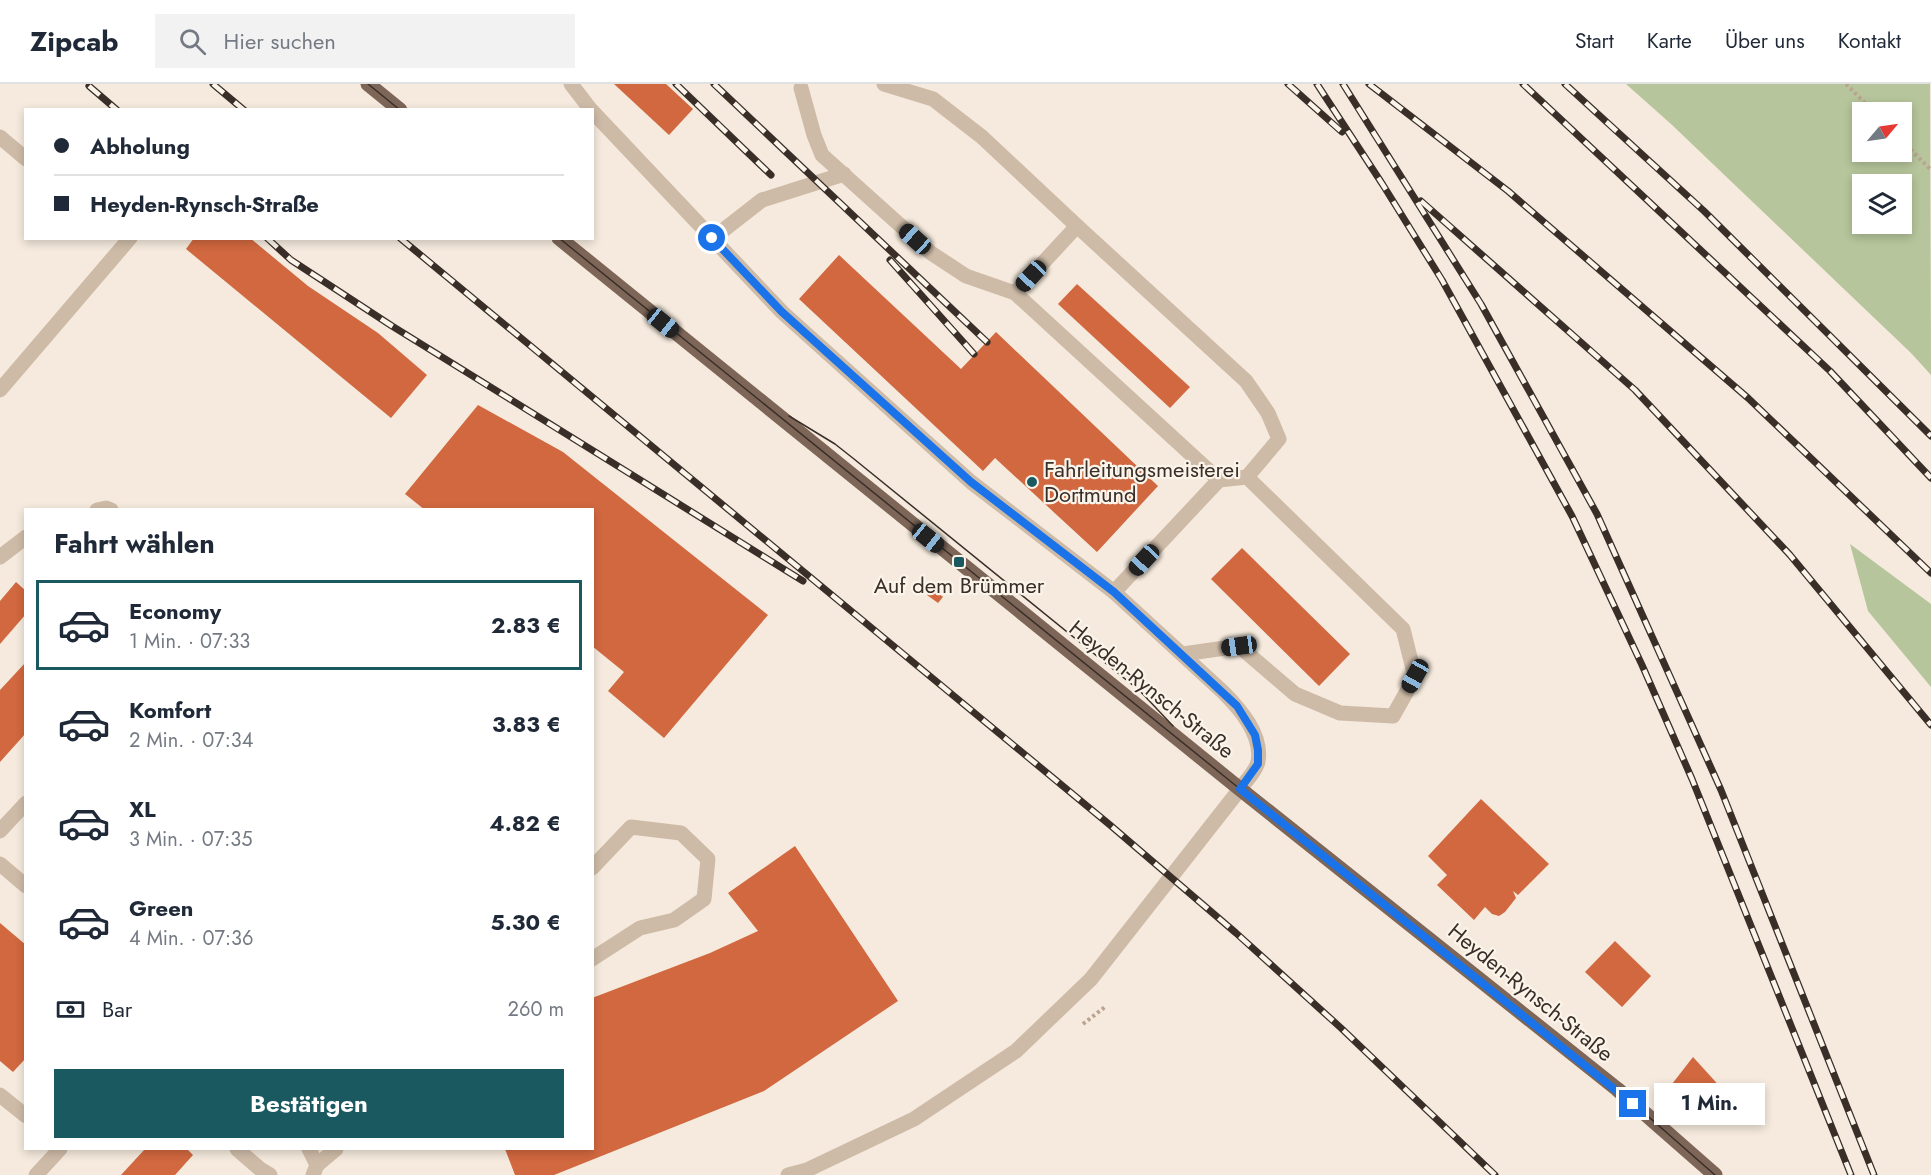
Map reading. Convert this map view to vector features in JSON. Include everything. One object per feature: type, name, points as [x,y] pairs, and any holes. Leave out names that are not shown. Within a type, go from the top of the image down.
[{"type":"main road","points":[[368,84],[398,108]]},
{"type":"main road","name":"Heyden-Rynsch-Straße","points":[[561,240],[1240,789],[1617,1089],[1715,1175]]},
{"type":"street","points":[[571,84],[590,108]]},
{"type":"street","points":[[884,84],[933,99],[982,137],[1246,381],[1263,405],[1279,439],[1247,477],[1219,480],[1114,592]]},
{"type":"street","points":[[798,85],[822,155],[931,254],[966,276],[1016,293],[1219,480]]},
{"type":"street","points":[[594,112],[782,312],[963,474],[1114,592],[1183,654],[1237,706],[1255,735],[1258,750],[1258,764],[1240,789],[1091,979],[1016,1051],[914,1119],[809,1172],[788,1175]]},
{"type":"street","points":[[0,137],[24,157]]},
{"type":"street","points":[[712,238],[762,200],[844,174]]},
{"type":"street","points":[[1016,293],[1077,226]]},
{"type":"street","points":[[0,390],[5,373],[125,240]]},
{"type":"street","points":[[1183,654],[1239,646],[1295,694],[1340,713],[1393,716],[1415,676],[1403,629],[1247,477]]},
{"type":"street","points":[[0,557],[24,539]]},
{"type":"street","points":[[0,831],[24,805]]},
{"type":"street","points":[[594,866],[631,827],[681,832],[708,859],[704,899],[674,920],[640,928],[594,958]]},
{"type":"street","points":[[0,864],[24,884]]},
{"type":"street","points":[[0,1095],[24,1114]]},
{"type":"street","points":[[36,1175],[59,1150]]},
{"type":"street","points":[[238,1150],[270,1175]]},
{"type":"street","points":[[309,1150],[315,1170],[335,1150]]},
{"type":"path","points":[[1846,84],[1864,102]]},
{"type":"path","points":[[1912,151],[1931,170]]},
{"type":"green space","points":[[1626,84],[1930,84],[1931,375],[1911,353]]},
{"type":"green space","points":[[1850,544],[1931,604],[1931,687],[1868,611]]},
{"type":"building","points":[[614,84],[666,84],[693,109],[669,135]]},
{"type":"building","points":[[193,240],[252,240],[308,286],[378,333],[427,375],[391,418],[186,249]]},
{"type":"building","points":[[839,255],[961,369],[996,332],[1158,486],[1097,552],[995,458],[983,471],[799,299]]},
{"type":"building","points":[[1077,284],[1190,387],[1170,408],[1058,304]]},
{"type":"building","points":[[478,405],[563,452],[768,615],[664,738],[608,691],[624,672],[594,648],[594,508],[422,508],[405,494]]},
{"type":"building","points":[[1242,548],[1350,654],[1319,686],[1211,579]]},
{"type":"building","points":[[16,582],[24,589],[24,616],[0,644],[0,601]]},
{"type":"building","points":[[932,588],[943,597],[938,603],[927,595]]},
{"type":"building","points":[[24,664],[24,735],[0,762],[0,690]]},
{"type":"building","points":[[1481,799],[1549,864],[1518,895],[1513,891],[1516,898],[1505,912],[1499,916],[1492,914],[1485,907],[1474,920],[1437,885],[1447,875],[1428,856]]},
{"type":"building","points":[[795,846],[898,1001],[764,1091],[554,1175],[515,1175],[505,1150],[594,1150],[594,997],[710,953],[758,931],[728,893]]},
{"type":"building","points":[[0,923],[24,943],[24,1060],[13,1072],[0,1061]]},
{"type":"building","points":[[1615,941],[1651,976],[1622,1007],[1585,972]]},
{"type":"building","points":[[1693,1057],[1724,1091],[1704,1112],[1672,1084]]},
{"type":"building","points":[[144,1150],[188,1150],[193,1155],[175,1175],[121,1175]]},
{"type":"tram line","points":[[368,84],[398,108]]},
{"type":"tram line","points":[[561,240],[1240,789],[1617,1089],[1715,1175]]},
{"type":"tram line","points":[[789,416],[835,444],[854,459],[1140,691],[1173,726]]},
{"type":"railway","points":[[213,84],[242,108]]},
{"type":"railway","points":[[676,84],[771,175]]},
{"type":"railway","points":[[714,84],[987,342]]},
{"type":"railway","points":[[1288,84],[1342,132]]},
{"type":"railway","points":[[1317,84],[1442,280],[1572,516],[1642,665],[1692,779],[1851,1175]]},
{"type":"railway","points":[[1343,84],[1481,304],[1597,514],[1721,790],[1874,1175]]},
{"type":"railway","points":[[1369,84],[1508,191],[1748,398],[1931,573]]},
{"type":"railway","points":[[1523,84],[1830,371],[1931,478]]},
{"type":"railway","points":[[1565,84],[1704,211],[1931,436]]},
{"type":"railway","points":[[89,86],[115,108]]},
{"type":"railway","points":[[1421,201],[1635,390],[1790,555],[1931,725]]},
{"type":"railway","points":[[269,240],[291,260],[392,326],[803,581]]},
{"type":"railway","points":[[402,240],[1110,825],[1236,933],[1341,1028],[1495,1175]]},
{"type":"railway","points":[[890,260],[974,354]]},
{"type":"place","name":"Fahrleitungsmeisterei Dortmund","points":[[1032,482]]},
{"type":"place","name":"Auf dem Brümmer","points":[[959,562]]},
{"type":"route","points":[[712,238],[782,312],[971,482],[1114,592],[1237,706],[1255,735],[1258,750],[1258,764],[1240,789],[1633,1104]]}]
